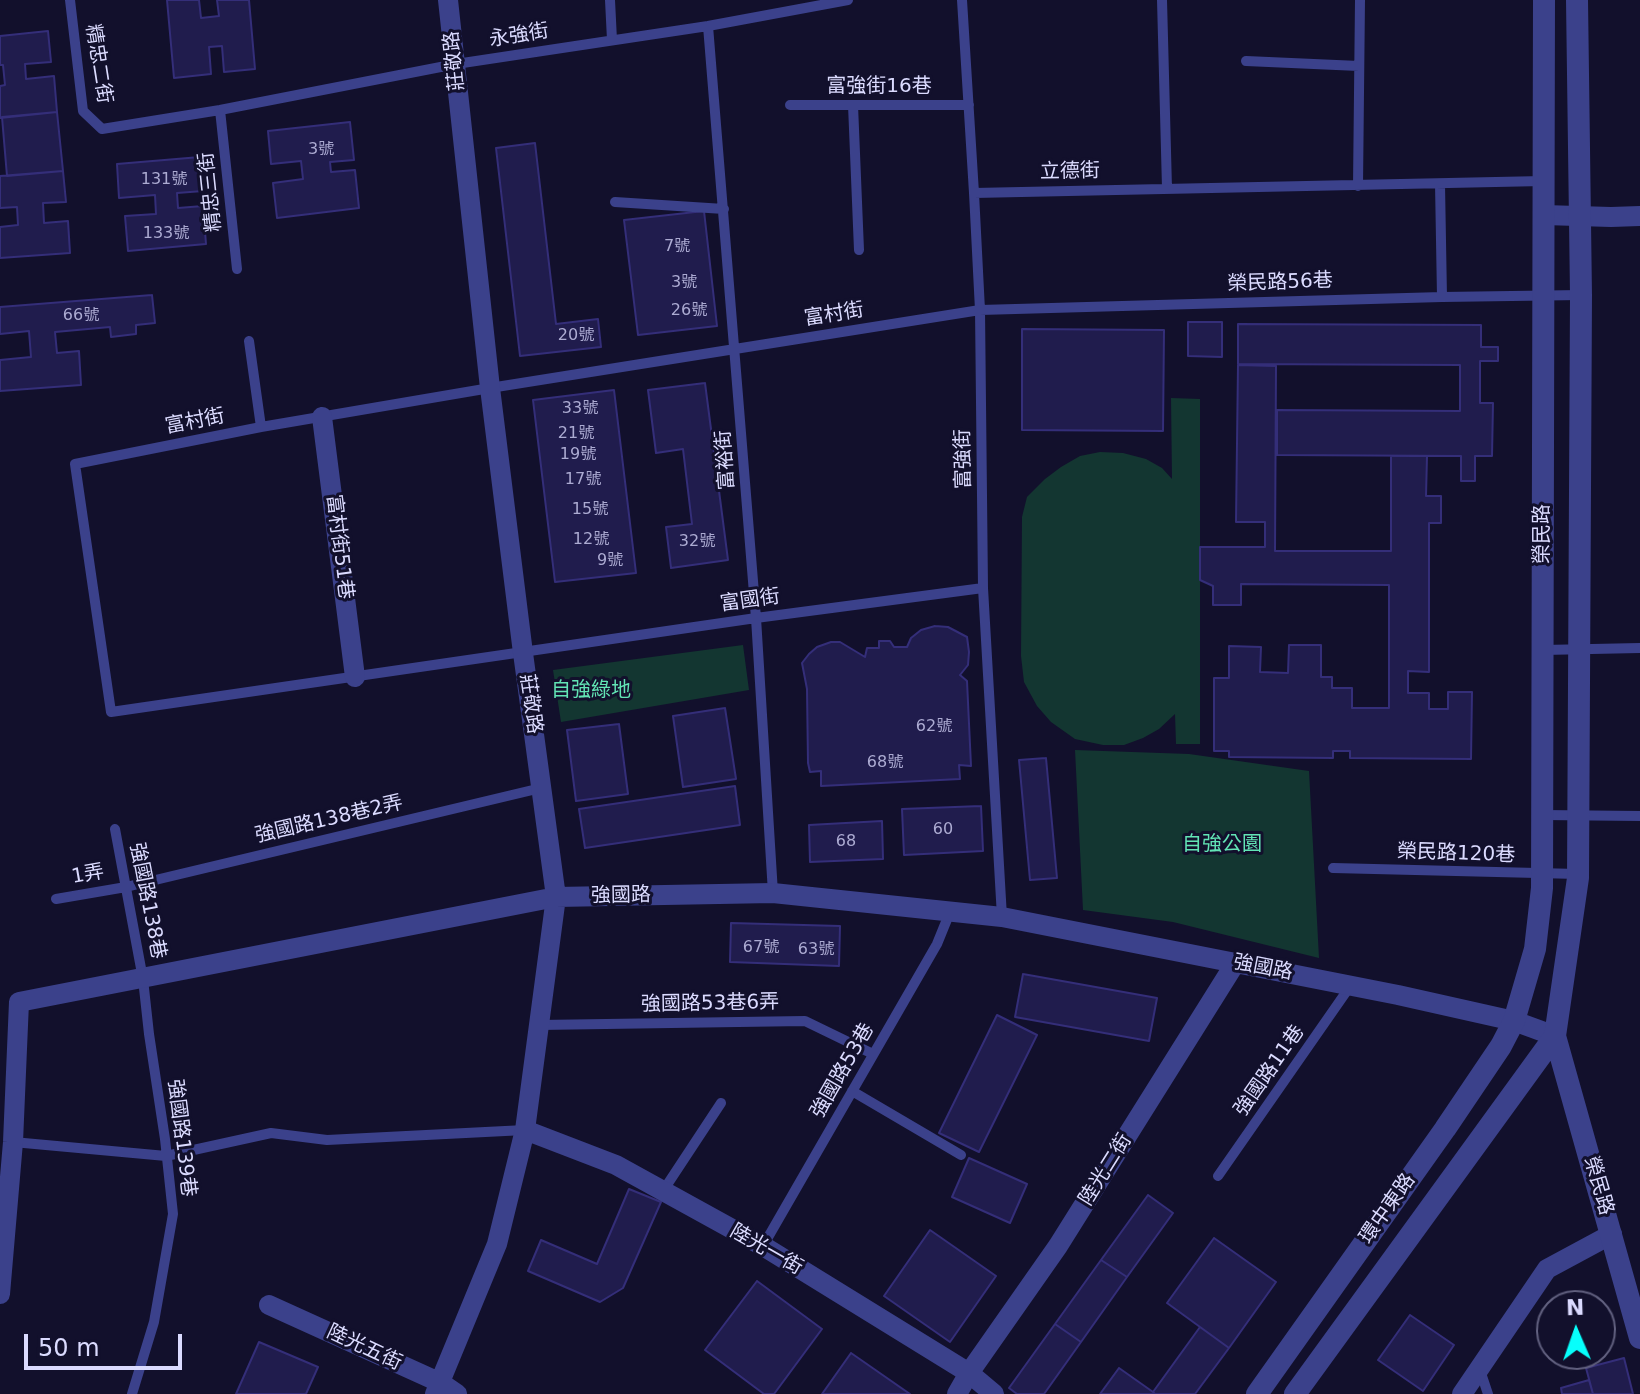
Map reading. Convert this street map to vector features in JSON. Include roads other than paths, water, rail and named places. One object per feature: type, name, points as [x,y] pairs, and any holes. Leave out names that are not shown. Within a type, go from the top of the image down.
[{"type":"street","name":"莊敬路","points":[[444,1390],[497,1244],[525,1130],[556,897],[490,388],[448,0]]},
{"type":"street","name":"榮民路","points":[[1514,1021],[1535,949],[1542,888],[1544,0]]},
{"type":"street","name":"榮民路","points":[[1577,0],[1581,295],[1578,874],[1555,1036],[1628,1280],[1640,1338]]},
{"type":"street","points":[[1544,215],[1640,216]]},
{"type":"street","name":"富村街51巷","points":[[322,417],[355,677]]},
{"type":"street","name":"強國路","points":[[0,1294],[13,1142],[19,1002],[556,897],[773,893],[1002,917],[1351,985],[1514,1021]]},
{"type":"street","name":"陸光二街","points":[[957,1394],[1058,1246],[1236,962]]},
{"type":"street","points":[[1514,1021],[1555,1036]]},
{"type":"street","name":"環中東路","points":[[1257,1394],[1445,1129],[1501,1046],[1514,1021]]},
{"type":"street","name":"環中東路","points":[[1295,1394],[1555,1036]]},
{"type":"street","name":"陸光一街","points":[[525,1130],[616,1165],[763,1246],[969,1373],[994,1394]]},
{"type":"street","points":[[1462,1394],[1547,1269],[1612,1234]]},
{"type":"street","name":"陸光五街","points":[[269,1305],[444,1390]]},
{"type":"lane","name":"精忠二街","points":[[70,0],[83,111],[102,129]]},
{"type":"lane","points":[[610,0],[612,40]]},
{"type":"lane","name":"永強街","points":[[102,129],[220,110],[456,64],[708,26],[848,0]]},
{"type":"lane","name":"富強街","points":[[962,0],[980,310],[983,588],[1002,917]]},
{"type":"lane","points":[[1162,0],[1167,188]]},
{"type":"lane","points":[[1358,186],[1360,0]]},
{"type":"lane","name":"富裕街","points":[[708,26],[756,618],[773,893]]},
{"type":"lane","points":[[1246,61],[1359,66]]},
{"type":"lane","name":"富強街16巷","points":[[790,105],[969,105]]},
{"type":"lane","points":[[853,105],[859,250]]},
{"type":"lane","name":"精忠三街","points":[[220,110],[237,269]]},
{"type":"lane","name":"立德街","points":[[974,193],[1543,181]]},
{"type":"lane","points":[[1440,184],[1442,297]]},
{"type":"lane","points":[[615,202],[724,209]]},
{"type":"lane","name":"榮民路56巷","points":[[980,310],[1581,295]]},
{"type":"lane","name":"富村街","points":[[523,653],[111,712],[75,464],[261,427],[490,388],[980,310]]},
{"type":"lane","points":[[249,341],[261,427]]},
{"type":"lane","name":"富國街","points":[[523,653],[983,588]]},
{"type":"lane","points":[[1543,650],[1640,648]]},
{"type":"lane","name":"強國路138巷2弄","points":[[126,887],[541,788]]},
{"type":"lane","points":[[1542,815],[1640,816]]},
{"type":"lane","name":"強國路138巷","points":[[115,829],[143,979]]},
{"type":"lane","name":"榮民路120巷","points":[[1333,868],[1578,874]]},
{"type":"lane","name":"1弄","points":[[56,899],[126,887]]},
{"type":"lane","name":"強國路53巷","points":[[763,1246],[937,944],[950,912]]},
{"type":"lane","name":"強國路139巷","points":[[132,1394],[154,1322],[173,1214],[143,979]]},
{"type":"lane","name":"強國路11巷","points":[[1218,1176],[1351,985]]},
{"type":"lane","name":"強國路53巷6弄","points":[[539,1025],[805,1021],[873,1054]]},
{"type":"lane","points":[[852,1091],[961,1155]]},
{"type":"lane","points":[[663,1191],[721,1103]]},
{"type":"lane","points":[[13,1142],[166,1156],[271,1133],[327,1140],[525,1130]]},
{"type":"lane","points":[[1480,1370],[1488,1394]]},
{"type":"park label","name":"自強綠地","points":[[591,691]]},
{"type":"park label","name":"自強公園","points":[[1222,845]]}]
